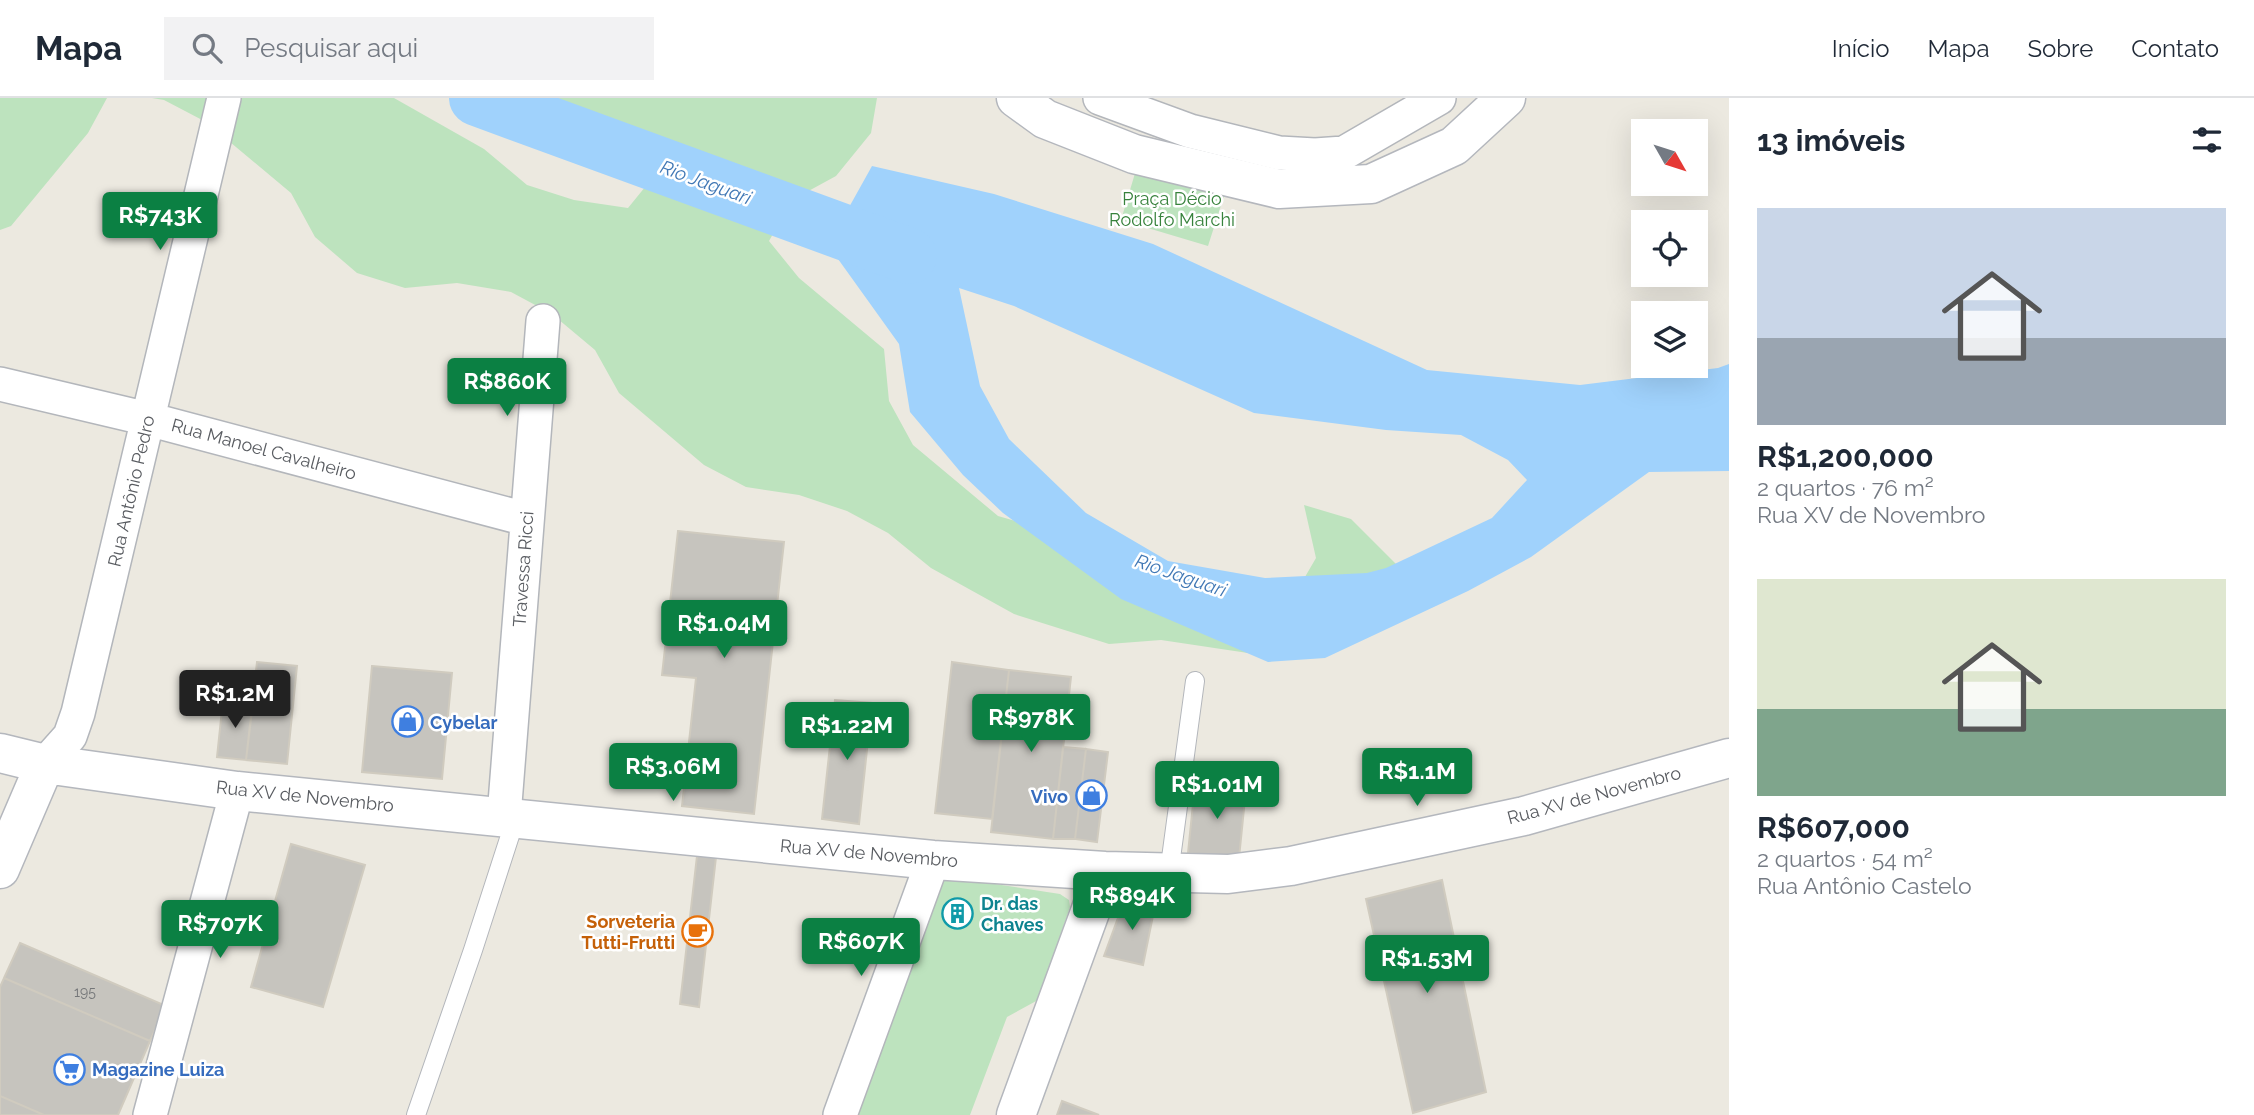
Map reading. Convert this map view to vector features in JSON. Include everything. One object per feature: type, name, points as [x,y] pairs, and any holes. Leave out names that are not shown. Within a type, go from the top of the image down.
[{"type":"main road","points":[[1016,98],[1045,119],[1134,154],[1279,189],[1371,184],[1454,146],[1506,98]]},
{"type":"main road","name":"Rua XV de Novembro","points":[[0,753],[45,764],[237,791],[933,860],[1105,871],[1228,874],[1291,866],[1524,816],[1729,758]]},
{"type":"main road","name":"Rua Antônio Pedro","points":[[0,869],[45,764]]},
{"type":"main road","points":[[1016,1115],[1105,871]]},
{"type":"street","name":"Rua Antônio Pedro","points":[[45,764],[70,736],[78,713],[224,98]]},
{"type":"street","points":[[1100,98],[1190,131],[1279,153],[1315,155],[1344,153],[1439,98]]},
{"type":"street","name":"Travessa Ricci","points":[[510,817],[526,519],[543,321]]},
{"type":"street","name":"Rua Manoel Cavalheiro","points":[[0,384],[148,419],[526,519]]},
{"type":"street","points":[[150,1115],[237,791]]},
{"type":"street","points":[[840,1115],[933,860]]},
{"type":"lane","points":[[1169,873],[1195,681]]},
{"type":"lane","points":[[415,1115],[473,950],[510,817]]},
{"type":"green space","points":[[0,98],[107,98],[88,133],[11,226],[0,230]]},
{"type":"green space","points":[[152,98],[394,98],[484,149],[527,185],[574,200],[628,208],[663,165],[634,129],[586,113],[558,98],[877,98],[871,133],[836,176],[792,200],[769,241],[799,278],[884,349],[889,401],[913,445],[998,516],[1291,601],[1316,558],[1304,505],[1351,519],[1427,595],[1268,656],[1161,640],[1109,644],[1014,614],[931,568],[888,533],[847,511],[799,495],[746,487],[704,465],[619,393],[595,350],[552,314],[511,292],[457,283],[405,288],[357,273],[315,237],[291,193],[206,122],[164,100]]},
{"type":"green space","name":"Praça Décio Rodolfo Marchi","points":[[1136,170],[1224,196],[1208,246],[1121,220]]},
{"type":"green space","points":[[949,877],[1060,894],[1069,900],[1070,907],[1038,1000],[1007,1017],[970,1115],[854,1115],[939,882]]},
{"type":"water","points":[[872,166],[994,194],[1153,244],[1427,370],[1580,385],[1637,378],[1708,378],[1708,369],[1729,364],[1729,471],[1649,472],[1531,557],[1468,591],[1325,658],[1268,662],[1121,599],[1003,513],[963,475],[910,412],[899,344],[828,245]],"holes":[[[959,288],[1014,306],[1254,413],[1386,430],[1461,435],[1508,460],[1527,480],[1492,518],[1386,568],[1367,573],[1265,578],[1168,561],[1086,513],[1009,439],[980,386]]]},
{"type":"building","points":[[678,531],[784,542],[754,814],[682,806],[696,678],[662,675]]},
{"type":"building","points":[[257,662],[297,666],[287,764],[246,760]]},
{"type":"building","points":[[952,662],[1009,670],[992,819],[935,813]]},
{"type":"building","name":"Cybelar","points":[[372,666],[452,673],[442,779],[362,772]]},
{"type":"building","points":[[1009,670],[1071,677],[1053,839],[991,832]]},
{"type":"building","points":[[223,700],[253,703],[246,760],[217,757]]},
{"type":"building","points":[[835,700],[872,703],[859,824],[822,819]]},
{"type":"building","points":[[1063,747],[1086,749],[1075,839],[1053,839]]},
{"type":"building","name":"Vivo","points":[[1086,749],[1108,752],[1097,842],[1075,839]]},
{"type":"building","points":[[1195,784],[1246,789],[1239,858],[1188,853]]},
{"type":"building","points":[[291,844],[365,865],[323,1007],[251,987]]},
{"type":"building","name":"Sorveteria Tutti-Frutti","points":[[697,856],[716,857],[699,1007],[680,1004]]},
{"type":"building","points":[[1442,880],[1486,1092],[1413,1113],[1366,899]]},
{"type":"building","points":[[1128,898],[1156,901],[1143,965],[1104,956],[1122,907]]},
{"type":"building","name":"Dr. das Chaves","points":[[961,901],[969,920],[955,926],[948,906]]},
{"type":"building","points":[[20,943],[166,1006],[150,1041],[4,978]]},
{"type":"building","name":"Magazine Luiza","points":[[4,978],[150,1041],[118,1115],[44,1115],[0,1096],[0,987]]},
{"type":"building","points":[[0,1096],[44,1115],[0,1115]]},
{"type":"building","points":[[1062,1101],[1099,1115],[1057,1115]]},
{"type":"waterway","name":"Rio Jaguari","points":[[477,98],[909,256]]},
{"type":"place","name":"Cybelar","points":[[407,722]]},
{"type":"place","name":"Vivo","points":[[1091,796]]},
{"type":"place","name":"Dr. das Chaves","points":[[958,913]]},
{"type":"place","name":"Sorveteria Tutti-Frutti","points":[[698,931]]},
{"type":"place","name":"Magazine Luiza","points":[[69,1069]]}]
